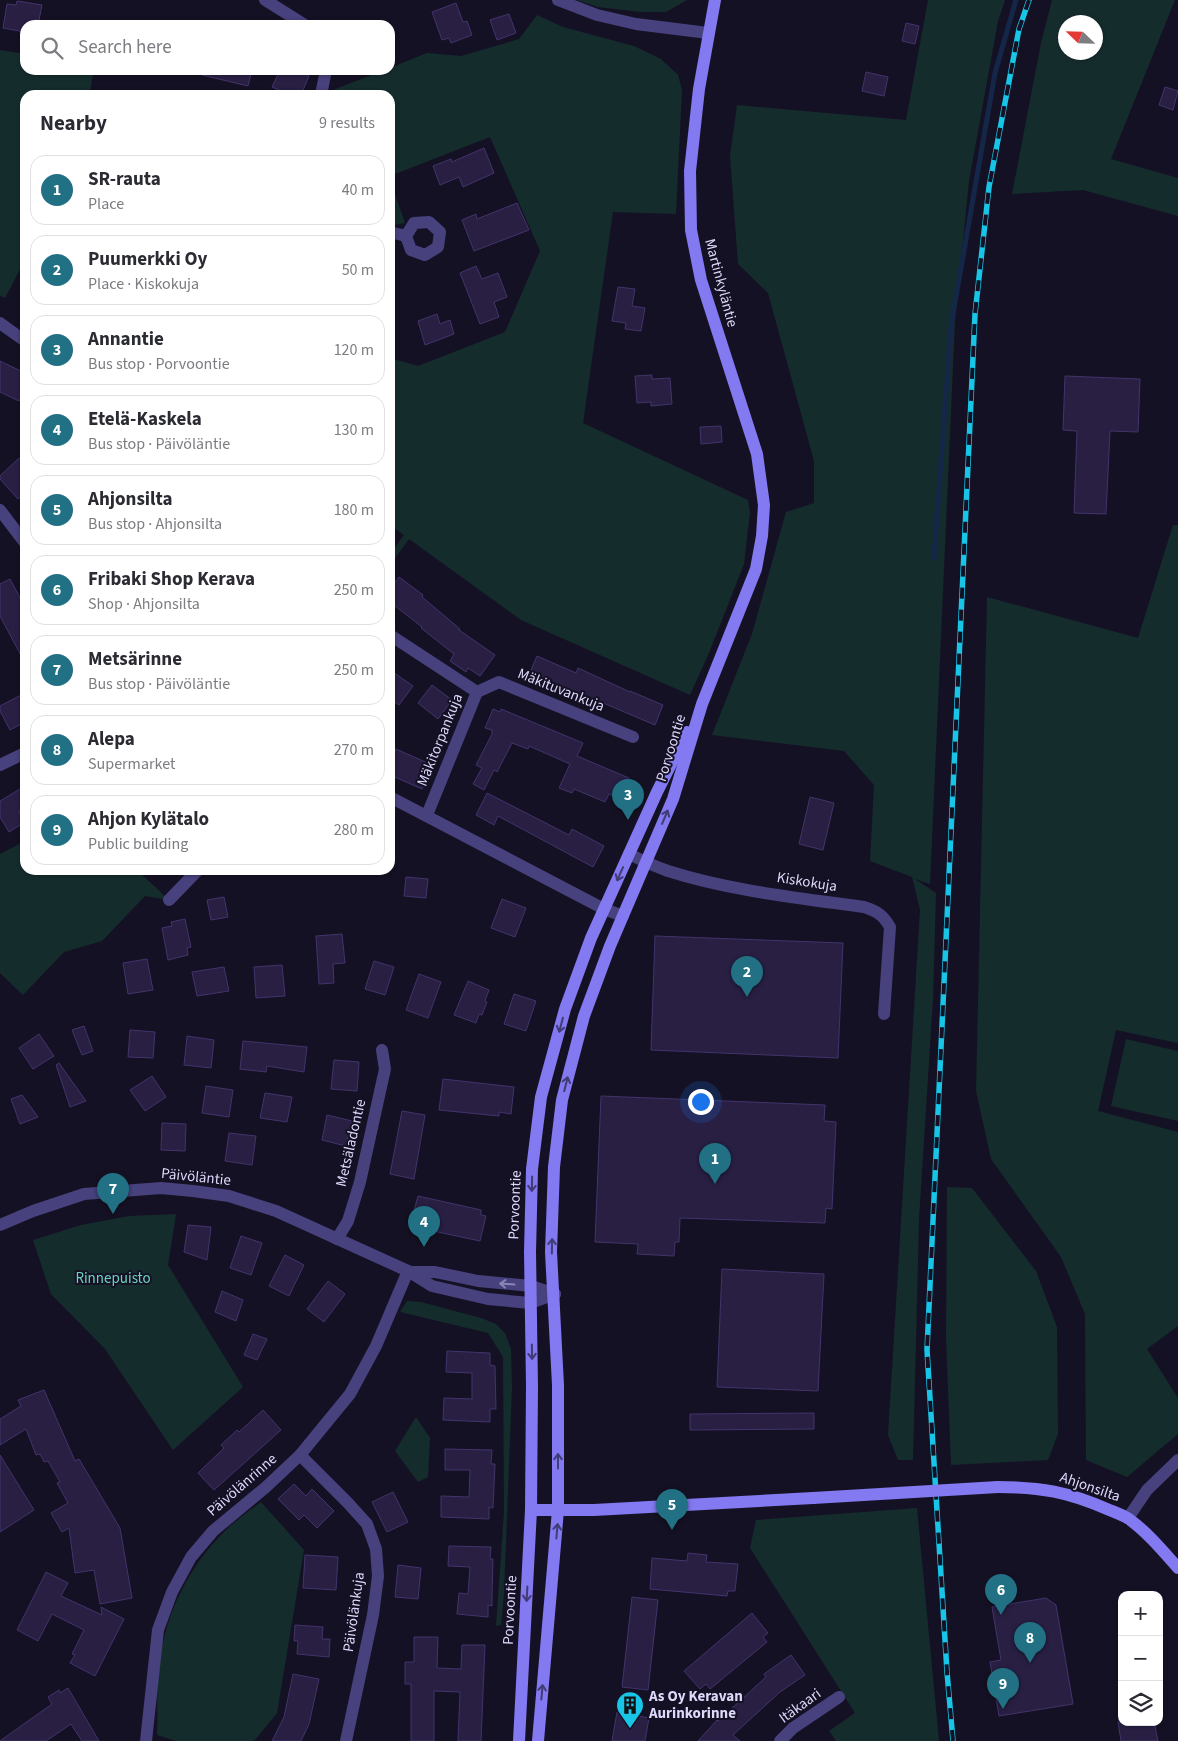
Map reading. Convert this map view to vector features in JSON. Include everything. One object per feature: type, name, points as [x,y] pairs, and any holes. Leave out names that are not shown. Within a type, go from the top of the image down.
[{"type":"street","points":[[265,0],[297,20]]},
{"type":"street","points":[[558,0],[597,15],[636,24],[708,33]]},
{"type":"street","name":"Martinkyläntie","points":[[715,0],[699,89],[690,171],[691,230],[701,280],[757,454],[764,505],[762,536],[756,569]]},
{"type":"street","points":[[322,90],[325,75]]},
{"type":"street","points":[[395,233],[406,236]]},
{"type":"street","points":[[0,323],[20,338]]},
{"type":"street","points":[[0,510],[20,526]]},
{"type":"street","name":"Porvoontie","points":[[538,1741],[558,1510],[558,1385],[555,1294],[551,1252],[554,1167],[562,1100],[584,1016],[623,916],[673,799],[702,704],[756,569]]},
{"type":"street","name":"Mäkitorpankuja","points":[[395,638],[477,692],[427,815]]},
{"type":"street","name":"Mäkituvankuja","points":[[477,692],[499,682],[633,737]]},
{"type":"street","name":"Porvoontie","points":[[519,1741],[531,1510],[532,1386],[530,1303],[532,1169],[541,1097],[565,1009],[591,938],[656,792],[702,704]]},
{"type":"street","points":[[0,765],[20,755]]},
{"type":"street","points":[[395,799],[604,909],[623,916]]},
{"type":"street","name":"Kiskokuja","points":[[628,854],[666,870],[700,880],[788,897],[864,908],[874,910],[883,915],[890,927],[884,1014]]},
{"type":"street","points":[[169,900],[193,875]]},
{"type":"street","name":"Metsäladontie","points":[[337,1239],[348,1221],[360,1182],[385,1069],[382,1050]]},
{"type":"street","name":"Päivöläntie","points":[[0,1225],[33,1211],[84,1194],[161,1188],[229,1196],[276,1211],[408,1272],[432,1286],[488,1299],[530,1303],[555,1294]]},
{"type":"street","name":"Päivöläntie","points":[[408,1272],[435,1272],[478,1281],[531,1286],[555,1294]]},
{"type":"street","name":"Päivölänrinne","points":[[146,1741],[158,1630],[172,1592],[191,1557],[213,1531],[266,1487],[300,1455],[350,1394],[376,1346],[408,1272]]},
{"type":"street","name":"Päivölänkuja","points":[[300,1455],[367,1524],[376,1549],[378,1576],[373,1615],[346,1741]]},
{"type":"street","points":[[1128,1518],[1147,1490],[1178,1460]]},
{"type":"street","name":"Ahjonsilta","points":[[531,1510],[594,1510],[998,1487],[1032,1487],[1061,1492],[1128,1518],[1161,1548],[1178,1568]]},
{"type":"street","name":"Itäkaari","points":[[780,1741],[793,1728],[839,1697]]},
{"type":"green space","points":[[577,0],[687,0],[666,12],[640,12],[598,7]]},
{"type":"green space","points":[[928,0],[1005,0],[998,21],[969,181],[955,321],[930,884],[915,879],[936,893],[933,999],[919,1219],[913,1460],[898,1460],[888,1435],[920,910],[912,877],[870,861],[874,785],[844,751],[712,735],[752,634],[786,512],[814,503],[814,461],[768,293],[738,264],[730,156],[737,105],[906,120]]},
{"type":"green space","points":[[1052,0],[1175,0],[1111,159],[1178,178],[1178,216],[1083,190],[1012,194],[1041,43]]},
{"type":"green space","points":[[537,15],[563,27],[634,46],[661,59],[678,75],[682,90],[676,214],[613,212],[583,423],[748,500],[750,512],[744,564],[709,653],[690,695],[521,620],[409,539],[395,558],[395,547],[404,535],[395,529],[395,359],[418,366],[505,332],[540,251],[490,137],[395,174],[395,90],[333,90],[371,75],[395,75],[395,66],[427,53],[461,56],[519,39]]},
{"type":"green space","points":[[0,50],[20,53],[20,75],[93,75],[90,90],[20,90],[20,270],[5,298],[0,296]]},
{"type":"green space","points":[[395,194],[405,223],[395,225]]},
{"type":"green space","points":[[1173,525],[1178,525],[1178,1043],[1116,1030],[1098,1111],[1178,1132],[1178,1326],[1147,1349],[1178,1398],[1178,1434],[1127,1477],[1086,1460],[1085,1314],[1061,1257],[991,1159],[976,1091],[987,597],[1138,638]]},
{"type":"green space","points":[[20,844],[20,875],[142,875],[169,900],[145,896],[102,941],[64,952],[23,995],[0,973],[0,854]]},
{"type":"green space","points":[[1126,1039],[1178,1051],[1178,1121],[1111,1106]]},
{"type":"green space","points":[[947,1187],[972,1188],[1036,1271],[1057,1327],[1058,1434],[1048,1460],[951,1465],[946,1338]]},
{"type":"green space","name":"Rinnepuisto","points":[[176,1214],[168,1265],[243,1387],[173,1450],[105,1349],[51,1294],[33,1240],[81,1225],[129,1216]]},
{"type":"green space","points":[[407,1301],[421,1302],[481,1318],[496,1324],[505,1333],[511,1349],[512,1388],[504,1593],[501,1625],[496,1626],[504,1512],[503,1357],[488,1333],[400,1312]]},
{"type":"green space","points":[[416,1417],[430,1438],[428,1477],[418,1482],[395,1451]]},
{"type":"green space","points":[[261,1502],[304,1550],[277,1713],[255,1740],[252,1741],[176,1741],[157,1735],[158,1683],[162,1647],[180,1593],[189,1576],[212,1545],[234,1523]]},
{"type":"green space","points":[[917,1508],[939,1741],[836,1741],[829,1731],[855,1713],[750,1548],[756,1520]]},
{"type":"building","points":[[17,1],[42,5],[39,20],[20,20],[20,31],[3,28],[7,4],[16,5]]},
{"type":"building","points":[[456,3],[463,22],[467,21],[472,35],[451,43],[449,38],[442,40],[432,12]]},
{"type":"building","points":[[509,14],[516,33],[497,40],[490,20]]},
{"type":"building","points":[[906,23],[919,26],[915,44],[902,41]]},
{"type":"building","points":[[866,72],[888,77],[884,96],[862,91]]},
{"type":"building","points":[[202,75],[251,75],[248,86]]},
{"type":"building","points":[[278,75],[309,76],[303,90],[279,90],[272,87]]},
{"type":"building","points":[[1165,87],[1178,91],[1173,110],[1159,105]]},
{"type":"building","points":[[484,148],[494,173],[463,187],[459,177],[440,185],[433,166],[451,159],[452,162]]},
{"type":"building","points":[[517,203],[529,230],[474,251],[462,220],[476,214],[477,219]]},
{"type":"building","points":[[476,266],[482,279],[498,273],[507,297],[494,302],[499,317],[480,324],[460,273]]},
{"type":"building","points":[[618,287],[635,289],[632,306],[645,308],[641,331],[625,329],[626,323],[612,321]]},
{"type":"building","points":[[437,314],[440,324],[450,320],[454,334],[425,345],[418,321]]},
{"type":"building","points":[[0,361],[20,371],[20,399],[19,401],[0,392]]},
{"type":"building","points":[[652,375],[652,379],[670,378],[672,404],[651,406],[651,402],[637,403],[635,376]]},
{"type":"building","points":[[1065,376],[1140,379],[1138,432],[1110,431],[1106,514],[1074,513],[1077,431],[1063,430]]},
{"type":"building","points":[[721,426],[722,442],[701,444],[700,427]]},
{"type":"building","points":[[19,458],[20,497],[18,499],[0,479],[0,476]]},
{"type":"building","points":[[399,577],[423,595],[422,597],[459,630],[495,655],[480,676],[468,668],[466,672],[450,661],[454,654],[395,606],[395,582]]},
{"type":"building","points":[[10,579],[20,598],[20,654],[0,616],[0,584]]},
{"type":"building","points":[[537,656],[576,673],[578,668],[663,705],[655,725],[601,702],[599,706],[551,683],[548,689],[527,679]]},
{"type":"building","points":[[395,673],[413,686],[399,705],[395,702]]},
{"type":"building","points":[[432,685],[452,700],[438,719],[418,703]]},
{"type":"building","points":[[20,696],[20,725],[10,730],[0,711],[0,706]]},
{"type":"building","points":[[493,709],[500,712],[501,709],[583,743],[577,756],[629,778],[620,798],[609,794],[605,802],[574,789],[572,793],[559,788],[570,764],[529,746],[528,749],[512,743],[497,772],[494,770],[484,790],[473,784],[482,768],[476,765],[492,734],[492,730],[485,728]]},
{"type":"building","points":[[396,749],[432,765],[422,789],[395,777]]},
{"type":"building","points":[[20,789],[20,811],[18,811],[20,814],[20,825],[9,832],[0,817],[0,801]]},
{"type":"building","points":[[487,793],[569,835],[572,829],[604,846],[593,867],[498,816],[494,825],[476,815]]},
{"type":"building","points":[[810,797],[834,803],[823,850],[799,844]]},
{"type":"building","points":[[406,877],[428,879],[426,898],[404,896]]},
{"type":"building","points":[[224,897],[228,917],[211,920],[207,900]]},
{"type":"building","points":[[502,899],[526,908],[515,937],[491,928]]},
{"type":"building","points":[[185,919],[191,947],[187,948],[188,955],[168,960],[162,928],[172,926],[171,922]]},
{"type":"building","points":[[342,934],[345,963],[333,964],[334,983],[319,984],[316,936]]},
{"type":"building","points":[[655,936],[843,943],[838,1058],[651,1050]]},
{"type":"building","points":[[147,959],[153,990],[128,994],[123,963]]},
{"type":"building","points":[[374,961],[394,967],[385,995],[365,989]]},
{"type":"building","points":[[282,965],[285,996],[256,998],[254,967]]},
{"type":"building","points":[[224,967],[229,991],[197,996],[192,972]]},
{"type":"building","points":[[419,974],[441,982],[428,1018],[406,1010]]},
{"type":"building","points":[[468,981],[489,990],[482,1015],[479,1014],[476,1023],[454,1015]]},
{"type":"building","points":[[514,994],[536,1001],[526,1031],[504,1024]]},
{"type":"building","points":[[84,1026],[93,1051],[82,1055],[72,1030]]},
{"type":"building","points":[[130,1030],[155,1032],[153,1058],[128,1057]]},
{"type":"building","points":[[39,1034],[54,1056],[33,1069],[19,1048]]},
{"type":"building","points":[[187,1036],[214,1040],[211,1068],[184,1065]]},
{"type":"building","points":[[243,1041],[307,1047],[304,1072],[267,1066],[266,1072],[240,1069]]},
{"type":"building","points":[[334,1060],[359,1062],[357,1091],[331,1089]]},
{"type":"building","points":[[59,1063],[86,1101],[70,1107],[56,1065]]},
{"type":"building","points":[[152,1076],[166,1097],[145,1111],[130,1090]]},
{"type":"building","points":[[443,1079],[514,1087],[511,1114],[499,1112],[499,1116],[439,1110]]},
{"type":"building","points":[[206,1086],[233,1090],[229,1117],[202,1113]]},
{"type":"building","points":[[265,1093],[292,1097],[287,1122],[260,1118]]},
{"type":"building","points":[[22,1095],[38,1117],[20,1124],[11,1099]]},
{"type":"building","points":[[601,1096],[825,1105],[824,1121],[836,1122],[832,1209],[826,1208],[825,1223],[680,1218],[679,1242],[675,1242],[674,1256],[637,1254],[638,1244],[595,1242]]},
{"type":"building","points":[[402,1111],[425,1115],[414,1179],[390,1174]]},
{"type":"building","points":[[327,1115],[352,1121],[346,1146],[322,1140]]},
{"type":"building","points":[[162,1123],[186,1124],[185,1151],[161,1150]]},
{"type":"building","points":[[229,1133],[256,1136],[252,1165],[225,1161]]},
{"type":"building","points":[[418,1196],[481,1210],[481,1215],[486,1216],[480,1241],[410,1226]]},
{"type":"building","points":[[188,1225],[211,1227],[207,1260],[184,1252]]},
{"type":"building","points":[[241,1236],[262,1243],[251,1275],[230,1268]]},
{"type":"building","points":[[285,1255],[304,1265],[289,1296],[269,1286]]},
{"type":"building","points":[[722,1269],[824,1274],[818,1391],[717,1387]]},
{"type":"building","points":[[328,1281],[345,1294],[324,1322],[307,1309]]},
{"type":"building","points":[[222,1291],[243,1300],[236,1321],[215,1312]]},
{"type":"building","points":[[253,1334],[267,1339],[257,1360],[244,1355]]},
{"type":"building","points":[[447,1351],[490,1353],[490,1365],[495,1366],[496,1409],[490,1409],[490,1422],[443,1420],[444,1398],[472,1399],[472,1373],[446,1372]]},
{"type":"building","points":[[44,1390],[75,1461],[79,1459],[120,1528],[132,1598],[100,1604],[94,1570],[75,1573],[69,1528],[62,1532],[51,1513],[68,1503],[57,1483],[60,1482],[48,1461],[44,1462],[40,1454],[36,1455],[26,1429],[0,1445],[0,1419],[21,1406],[18,1400]]},
{"type":"building","points":[[263,1410],[281,1430],[214,1490],[198,1473],[224,1448],[221,1445],[237,1430],[239,1432]]},
{"type":"building","points":[[814,1413],[814,1429],[690,1430],[690,1414]]},
{"type":"building","points":[[445,1449],[492,1450],[491,1464],[495,1464],[493,1508],[489,1507],[489,1519],[441,1517],[441,1496],[469,1497],[470,1470],[445,1470]]},
{"type":"building","points":[[0,1455],[34,1510],[0,1532]]},
{"type":"building","points":[[294,1484],[306,1496],[312,1489],[334,1511],[317,1528],[304,1515],[299,1520],[278,1499]]},
{"type":"building","points":[[393,1492],[408,1522],[387,1532],[372,1502]]},
{"type":"building","points":[[449,1546],[491,1547],[490,1559],[493,1559],[492,1606],[488,1605],[488,1617],[457,1614],[459,1593],[468,1594],[470,1567],[448,1566]]},
{"type":"building","points":[[688,1553],[707,1555],[706,1562],[738,1564],[735,1591],[728,1591],[727,1596],[650,1589],[652,1558],[687,1561]]},
{"type":"building","points":[[305,1555],[338,1557],[336,1590],[303,1588]]},
{"type":"building","points":[[398,1565],[421,1568],[418,1599],[395,1597]]},
{"type":"building","points":[[46,1572],[68,1583],[61,1596],[102,1615],[101,1607],[124,1619],[95,1676],[70,1663],[75,1655],[72,1654],[84,1630],[52,1614],[38,1641],[17,1630]]},
{"type":"building","points":[[632,1597],[658,1600],[648,1690],[622,1687]]},
{"type":"building","points":[[1046,1598],[1056,1605],[1073,1704],[999,1716],[990,1662],[1001,1660],[992,1607]]},
{"type":"building","points":[[752,1613],[768,1633],[763,1637],[767,1642],[710,1689],[706,1684],[700,1689],[684,1671]]},
{"type":"building","points":[[295,1625],[323,1627],[322,1639],[330,1639],[329,1657],[297,1654],[298,1641],[294,1641]]},
{"type":"building","points":[[414,1637],[438,1637],[437,1668],[461,1669],[462,1645],[485,1645],[481,1741],[458,1741],[460,1692],[434,1691],[434,1741],[411,1741],[411,1684],[405,1684],[405,1662],[414,1662]]},
{"type":"building","points":[[791,1655],[805,1675],[780,1692],[733,1735],[740,1741],[698,1741],[717,1720],[766,1677],[764,1674]]},
{"type":"building","points":[[293,1674],[319,1679],[309,1724],[301,1741],[272,1741],[284,1717]]},
{"type":"building","points":[[68,1688],[99,1741],[82,1741],[71,1724],[46,1741],[0,1741],[52,1704],[48,1697],[59,1690],[60,1693]]},
{"type":"building","name":"As Oy Keravan Aurinkorinne","points":[[617,1712],[649,1718],[645,1741],[612,1741]]},
{"type":"building","points":[[1119,1726],[1155,1726],[1158,1741],[1121,1741]]},
{"type":"waterway","points":[[934,558],[951,325],[995,73],[1016,0]]},
{"type":"railway","points":[[953,1741],[927,1350],[975,314],[989,187],[1019,29],[1029,0]]},
{"type":"place","name":"Annantie","points":[[628,820]]},
{"type":"place","name":"Puumerkki Oy","points":[[747,997]]},
{"type":"place","name":"SR-rauta","points":[[715,1184]]},
{"type":"place","name":"Metsärinne","points":[[113,1214]]},
{"type":"place","name":"Etelä-Kaskela","points":[[424,1247]]},
{"type":"place","name":"Ahjonsilta","points":[[672,1530]]},
{"type":"place","name":"Fribaki Shop Kerava","points":[[1001,1615]]},
{"type":"place","name":"Alepa","points":[[1030,1663]]},
{"type":"place","name":"Ahjon Kylätalo","points":[[1003,1709]]},
{"type":"place","name":"As Oy Keravan Aurinkorinne","points":[[630,1729]]}]
